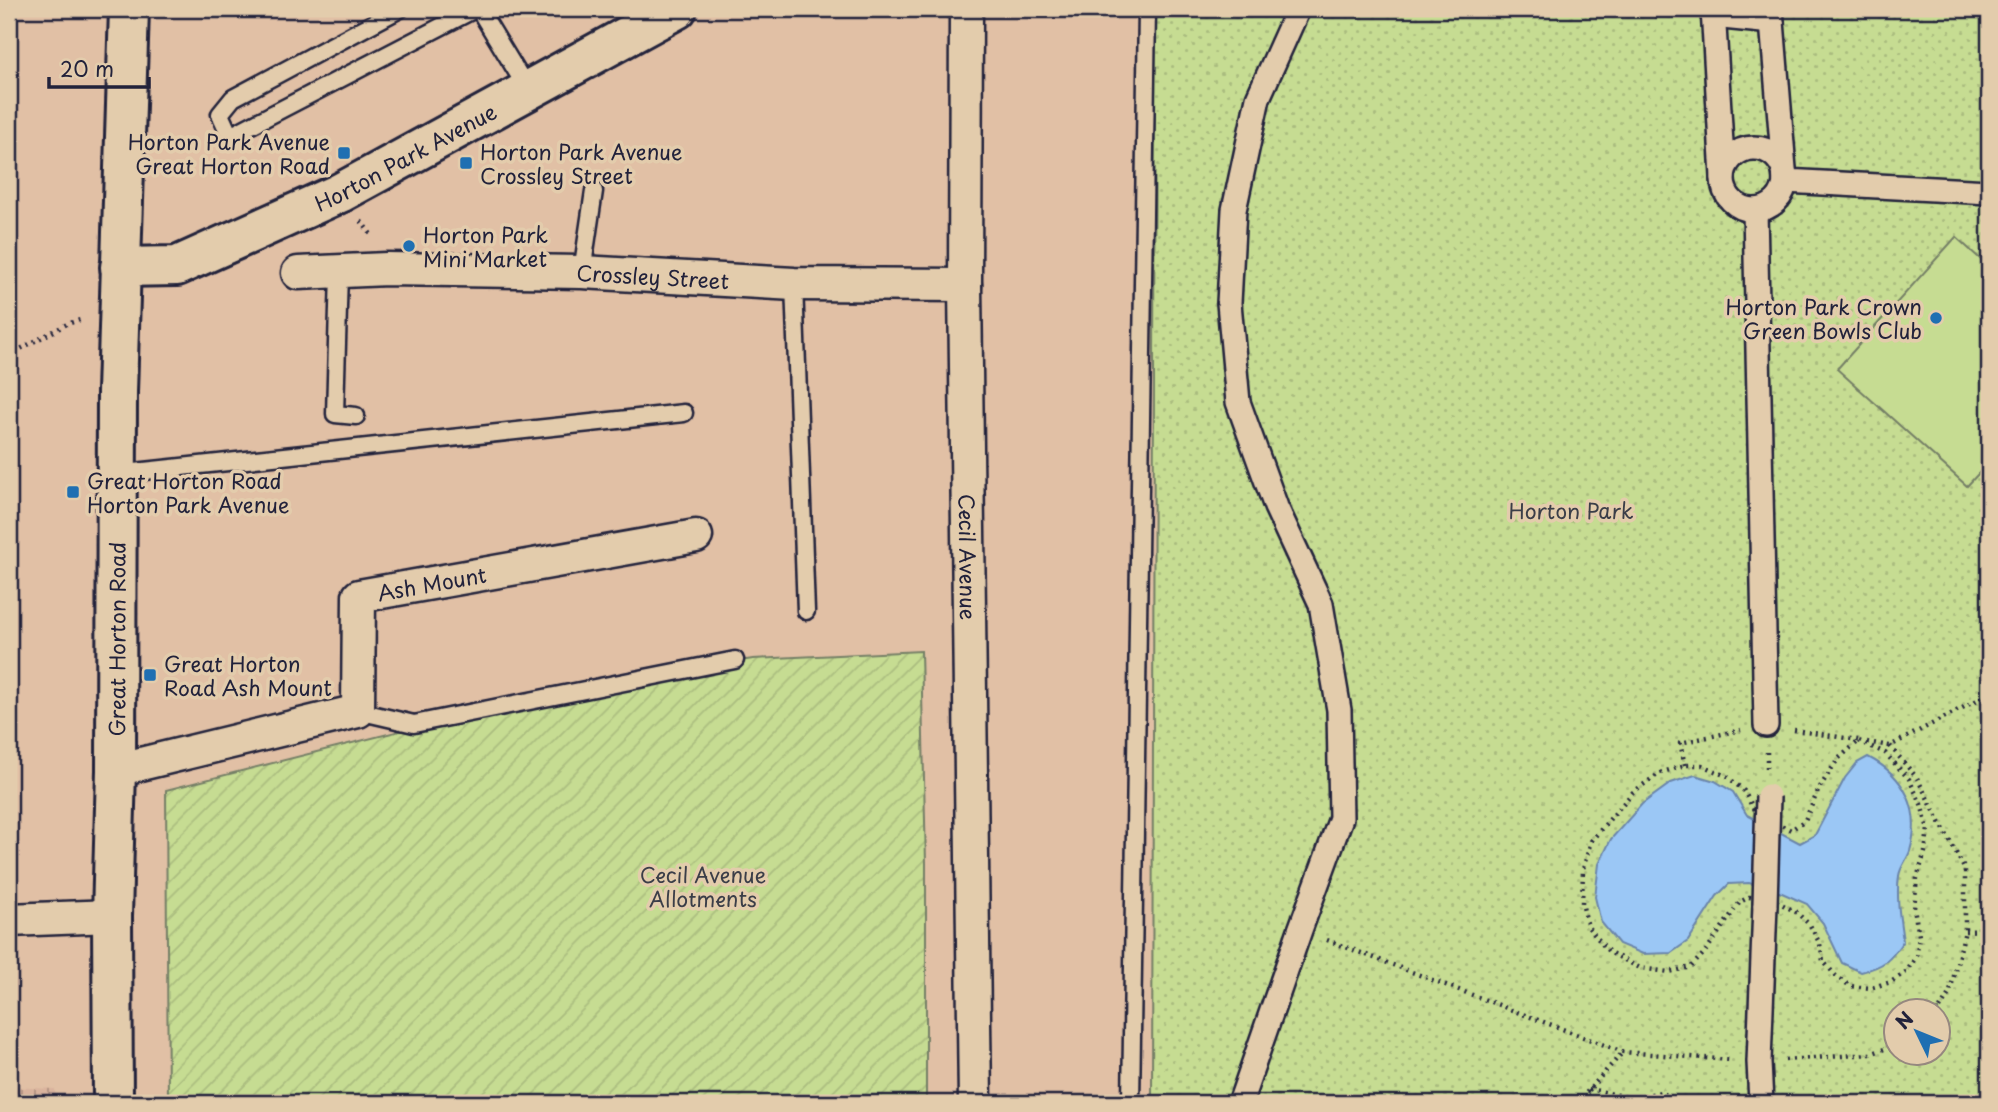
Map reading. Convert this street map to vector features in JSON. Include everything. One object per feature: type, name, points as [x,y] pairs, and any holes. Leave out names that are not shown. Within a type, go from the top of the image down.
[{"type":"main road","name":"Great Horton Road","points":[[113,1103],[111,916],[116,770],[119,307],[129,9]]},
{"type":"main road","name":"Horton Park Avenue","points":[[120,267],[177,266],[340,193],[677,9]]},
{"type":"main road","points":[[123,188],[137,224],[152,243],[177,266]]},
{"type":"street","name":"Cecil Avenue","points":[[966,9],[965,285],[975,1103]]},
{"type":"street","points":[[1240,1103],[1341,818],[1339,710],[1321,604],[1276,507],[1238,402],[1229,303],[1234,209],[1258,98],[1298,9]]},
{"type":"street","points":[[1713,12],[1772,16],[1785,181],[1779,197],[1769,206],[1755,210],[1737,205],[1724,189],[1713,12]]},
{"type":"street","points":[[1723,178],[1728,162],[1736,153],[1752,148],[1762,149],[1779,160],[1785,181]]},
{"type":"street","points":[[1785,181],[1989,192]]},
{"type":"street","points":[[1755,210],[1766,725]]},
{"type":"street","name":"Crossley Street","points":[[298,273],[387,269],[582,272],[794,284],[965,285]]},
{"type":"street","name":"Ash Mount","points":[[358,711],[359,596],[696,536]]},
{"type":"street","points":[[116,770],[358,711]]},
{"type":"street","points":[[1761,1103],[1759,1062],[1768,796]]},
{"type":"street","points":[[9,920],[111,916]]},
{"type":"lane","points":[[400,9],[233,98],[220,114],[230,136],[477,9],[528,90]]},
{"type":"lane","points":[[1131,1103],[1147,9]]},
{"type":"lane","points":[[582,272],[594,191]]},
{"type":"lane","points":[[339,272],[335,414],[356,416]]},
{"type":"lane","points":[[794,284],[806,611]]},
{"type":"lane","points":[[117,474],[684,413]]},
{"type":"lane","points":[[358,711],[414,724],[735,660]]},
{"type":"path","points":[[340,193],[381,247],[387,269]]},
{"type":"path","points":[[9,355],[67,324],[119,307]]},
{"type":"path","points":[[1685,765],[1681,743],[1766,725],[1890,746],[1989,694]]},
{"type":"path","points":[[1766,725],[1768,796]]},
{"type":"path","points":[[1890,746],[1917,778],[1965,870],[1965,931],[1948,996]]},
{"type":"path","points":[[1300,930],[1623,1052],[1759,1062],[1870,1054],[1882,1050]]},
{"type":"path","points":[[1965,931],[1989,930]]},
{"type":"path","points":[[1577,1103],[1623,1052]]},
{"type":"path","points":[[1589,1089],[1595,1103]]},
{"type":"path","points":[[1589,1089],[1633,1098],[1661,1092],[1681,1103]]},
{"type":"shaded area","points":[[9,1087],[55,1089],[56,1103],[9,1103]]},
{"type":"green space","name":"Horton Park","points":[[1155,9],[1989,9],[1989,1103],[1152,1103]]},
{"type":"green space","name":"Horton Park Crown Green Bowls Club","points":[[1956,237],[1989,267],[1989,462],[1967,486],[1837,369]]},
{"type":"green space","name":"Cecil Avenue Allotments","points":[[921,651],[926,863],[926,1103],[168,1103],[166,790],[586,684],[753,659]]},
{"type":"water","points":[[1868,757],[1901,784],[1912,808],[1914,822],[1910,851],[1898,884],[1903,941],[1881,965],[1861,972],[1842,963],[1823,923],[1807,904],[1749,883],[1729,884],[1717,896],[1688,941],[1671,953],[1643,954],[1619,944],[1601,922],[1595,897],[1599,864],[1611,839],[1642,804],[1671,783],[1695,775],[1715,781],[1733,792],[1747,815],[1800,843],[1815,835],[1845,778],[1857,763]]},
{"type":"place","name":"Horton Park Avenue Great Horton Road","points":[[344,153]]},
{"type":"place","name":"Horton Park Avenue Crossley Street","points":[[466,163]]},
{"type":"place","name":"Horton Park Mini Market","points":[[409,246]]},
{"type":"place","name":"Horton Park Crown Green Bowls Club","points":[[1936,318]]},
{"type":"place","name":"Great Horton Road Horton Park Avenue","points":[[73,492]]},
{"type":"place","name":"Great Horton Road Ash Mount","points":[[150,675]]}]
